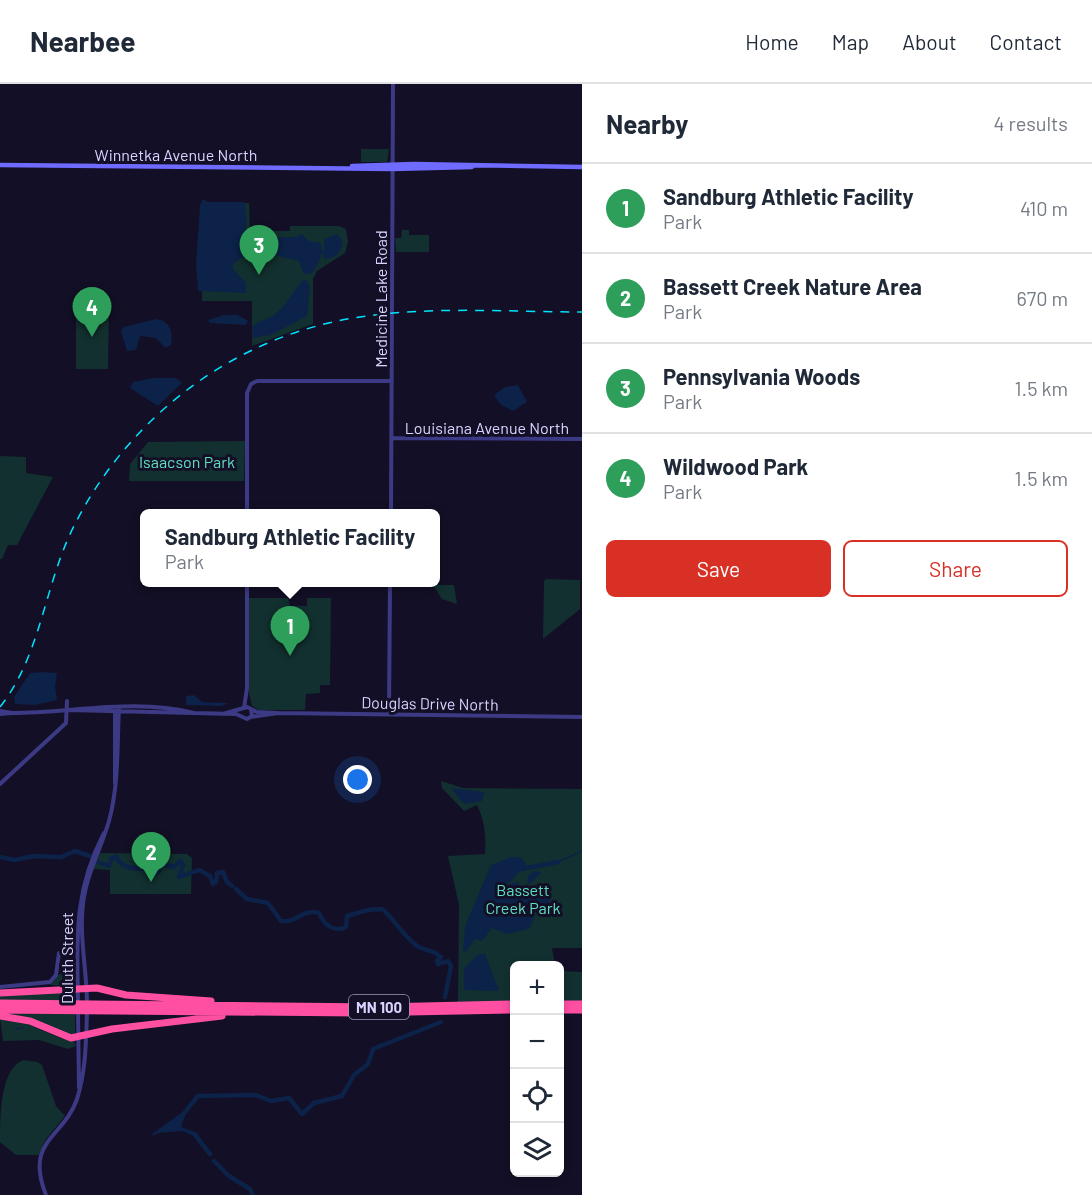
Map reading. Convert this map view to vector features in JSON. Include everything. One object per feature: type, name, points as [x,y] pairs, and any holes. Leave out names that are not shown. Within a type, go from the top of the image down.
[{"type":"highway","points":[[0,990],[102,988],[126,995],[243,1006]]},
{"type":"highway","name":"MN 100","points":[[0,1004],[70,1008]]},
{"type":"highway","name":"MN 100","points":[[0,1010],[510,1004]]},
{"type":"highway","points":[[564,1004],[582,1004]]},
{"type":"highway","name":"MN 100","points":[[94,1008],[253,1012],[510,1010]]},
{"type":"highway","points":[[564,1010],[582,1010]]},
{"type":"highway","points":[[0,1016],[26,1019],[63,1036],[78,1038],[112,1029],[253,1012]]},
{"type":"main road","name":"Winnetka Avenue North","points":[[0,165],[582,167]]},
{"type":"street","name":"Medicine Lake Road","points":[[391,509],[393,84]]},
{"type":"street","points":[[247,509],[247,393],[251,384],[257,381],[392,381]]},
{"type":"street","name":"Louisiana Avenue North","points":[[392,438],[582,439]]},
{"type":"street","points":[[243,717],[247,688],[247,587]]},
{"type":"street","points":[[389,714],[390,587]]},
{"type":"street","points":[[247,688],[251,717]]},
{"type":"street","points":[[0,784],[66,723],[67,701],[58,711]]},
{"type":"street","name":"Douglas Drive North","points":[[0,713],[58,711],[77,707],[243,717],[278,713],[582,717]]},
{"type":"street","name":"Douglas Drive North","points":[[223,714],[251,708],[278,713]]},
{"type":"street","name":"Duluth Street","points":[[79,1091],[79,899],[87,870],[106,830],[115,783],[117,710]]},
{"type":"street","points":[[0,990],[50,982],[56,975],[59,953],[80,952]]},
{"type":"street","name":"Duluth Street","points":[[46,1195],[40,1165],[45,1145],[71,1111],[79,1091],[87,1036],[87,988],[80,952]]},
{"type":"green space","points":[[361,149],[389,149],[387,162],[361,162]]},
{"type":"green space","points":[[249,203],[250,231],[290,231],[290,226],[339,226],[346,229],[348,242],[345,253],[317,271],[313,279],[313,324],[252,346],[252,301],[202,301],[203,204]]},
{"type":"green space","points":[[402,230],[409,230],[409,235],[429,235],[429,252],[396,252],[395,238],[401,238]]},
{"type":"green space","points":[[76,305],[109,305],[108,369],[76,369]]},
{"type":"green space","name":"Isaacson Park","points":[[245,441],[244,481],[129,481],[130,464],[148,442]]},
{"type":"green space","points":[[0,456],[26,457],[26,473],[53,477],[17,545],[8,545],[2,559],[0,559]]},
{"type":"green space","points":[[546,579],[580,580],[580,609],[543,639],[544,581]]},
{"type":"green space","points":[[454,585],[457,604],[442,599],[434,587]]},
{"type":"green space","points":[[249,598],[288,598],[290,606],[307,606],[307,598],[331,598],[330,685],[320,685],[320,693],[306,694],[305,710],[259,710],[252,706],[249,693]]},
{"type":"green space","name":"Bassett Creek Park","points":[[441,781],[463,788],[582,789],[582,948],[552,948],[554,961],[510,961],[510,1002],[458,1002],[459,905],[448,856],[485,854],[485,835],[477,805],[464,811],[442,788]]},
{"type":"green space","points":[[100,853],[187,854],[192,858],[191,894],[110,894],[110,870],[93,869]]},
{"type":"green space","points":[[74,971],[72,986],[50,985],[57,975]]},
{"type":"green space","points":[[564,971],[582,972],[582,1001],[564,1001]]},
{"type":"green space","points":[[75,990],[75,1001],[0,1001],[0,994]]},
{"type":"green space","points":[[0,1013],[75,1014],[75,1036]]},
{"type":"green space","points":[[0,1017],[20,1021],[55,1036],[74,1041],[76,1046],[68,1049],[39,1040],[3,1041]]},
{"type":"green space","points":[[23,1060],[42,1065],[56,1106],[65,1116],[46,1139],[39,1155],[16,1155],[0,1142],[1,1107],[6,1083],[15,1065]]},
{"type":"water","points":[[203,199],[208,202],[245,202],[248,252],[233,265],[233,269],[246,283],[246,293],[198,291],[196,263],[200,205]]},
{"type":"water","points":[[302,234],[309,241],[321,243],[322,251],[324,250],[324,239],[337,234],[343,242],[339,252],[332,258],[324,259],[322,252],[311,274],[303,273],[299,261],[262,252],[260,238],[296,237]]},
{"type":"water","points":[[303,280],[307,281],[310,288],[307,316],[271,335],[253,338],[252,327],[278,312]]},
{"type":"water","points":[[224,315],[238,315],[248,321],[246,325],[210,323],[208,320]]},
{"type":"water","points":[[156,319],[170,327],[171,345],[165,348],[156,338],[140,336],[136,350],[127,351],[121,331],[124,327]]},
{"type":"water","points":[[153,378],[176,378],[182,383],[158,406],[130,388],[133,382]]},
{"type":"water","points":[[518,385],[527,402],[513,411],[501,405],[494,395],[505,387]]},
{"type":"water","points":[[30,673],[57,673],[55,686],[57,700],[36,705],[15,704],[14,697]]},
{"type":"water","points":[[194,695],[202,702],[228,703],[222,706],[186,705],[186,696]]},
{"type":"water","points":[[451,788],[484,792],[482,801],[464,804]]},
{"type":"water","points":[[511,857],[522,858],[528,869],[520,871],[509,883],[498,884],[499,887],[518,882],[523,892],[527,892],[528,876],[534,871],[542,872],[528,885],[534,895],[547,893],[550,898],[549,903],[540,910],[534,911],[534,919],[529,929],[507,934],[492,928],[482,941],[475,939],[466,952],[463,951],[465,926],[491,865]]},
{"type":"water","points":[[479,954],[485,954],[499,991],[464,990],[464,968]]},
{"type":"water","points":[[188,1108],[181,1127],[198,1133],[200,1139],[183,1131],[158,1133],[153,1136],[152,1134]]},
{"type":"waterway","points":[[0,857],[14,860],[34,856],[61,857],[75,851],[90,856]]},
{"type":"waterway","points":[[558,862],[582,851]]},
{"type":"waterway","points":[[98,862],[109,866],[112,858],[116,857],[122,864],[131,868],[150,868],[154,875],[159,871],[161,864],[174,867],[180,861],[183,865],[179,877],[199,870],[210,876],[213,884],[216,882],[217,873],[223,872],[227,882],[232,886]]},
{"type":"waterway","points":[[522,869],[558,862]]},
{"type":"waterway","points":[[236,889],[247,899],[268,903],[281,921],[313,912],[319,913],[326,924],[337,929],[346,927],[347,916],[382,909],[414,944],[441,957],[437,961],[438,964],[448,961],[451,966],[445,997]]},
{"type":"waterway","points":[[185,1112],[198,1096],[256,1095],[271,1101],[289,1098],[302,1114],[314,1103],[342,1096],[354,1075],[368,1064],[373,1049],[441,1022]]},
{"type":"waterway","points":[[16,1029],[23,1028]]},
{"type":"waterway","points":[[196,1136],[210,1154]]},
{"type":"waterway","points":[[214,1161],[229,1176],[250,1189],[253,1195]]},
{"type":"railway","points":[[0,707],[25,664],[65,547],[75,524],[98,484],[126,448],[157,415],[192,386],[231,361],[271,341],[315,327],[360,317],[471,310],[582,312]]},
{"type":"place","name":"Pennsylvania Woods","points":[[259,275]]},
{"type":"place","name":"Wildwood Park","points":[[92,337]]},
{"type":"place","name":"Sandburg Athletic Facility","points":[[290,656]]},
{"type":"place","name":"Bassett Creek Nature Area","points":[[151,882]]}]
